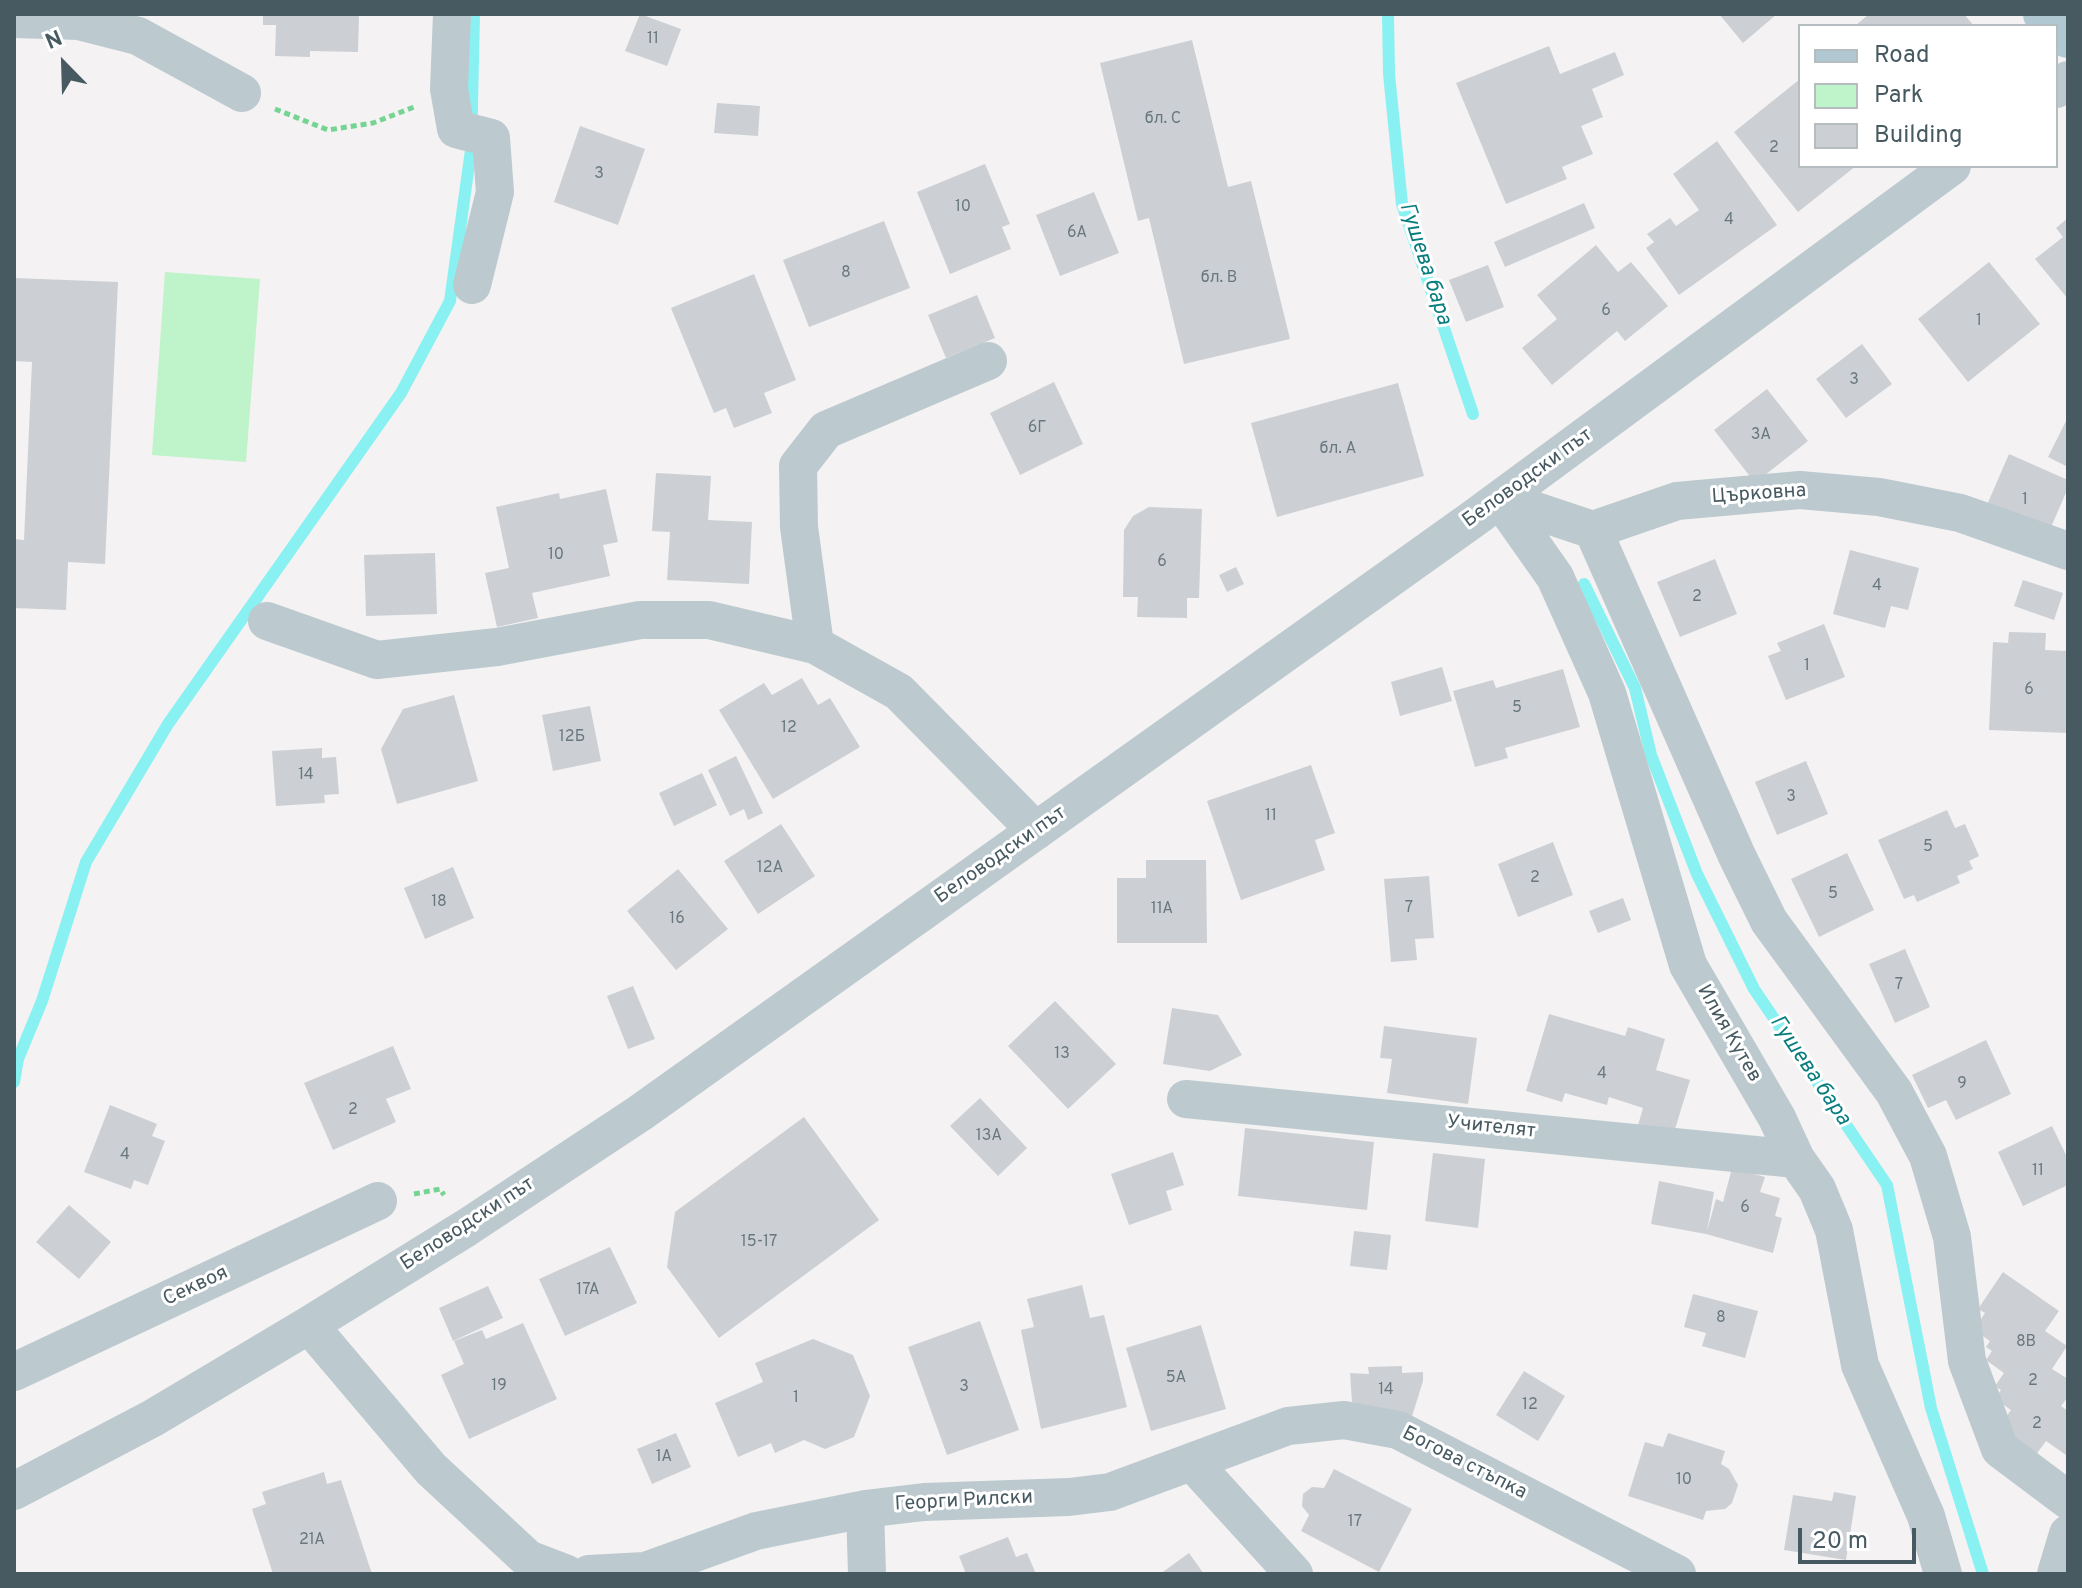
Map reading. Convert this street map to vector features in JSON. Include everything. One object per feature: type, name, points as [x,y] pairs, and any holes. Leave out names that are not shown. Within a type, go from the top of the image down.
[{"type":"street","points":[[452,14],[449,89],[474,133],[495,192],[472,285]]},
{"type":"street","points":[[14,19],[79,21],[138,36],[242,93]]},
{"type":"street","name":"Беловодски път","points":[[14,1491],[153,1418],[309,1325],[466,1228],[640,1113],[1500,499],[1949,168]]},
{"type":"street","points":[[815,645],[799,527],[798,466],[826,430],[988,361]]},
{"type":"street","name":"Църковна","points":[[1593,530],[1677,501],[1800,490],[1879,497],[1960,513],[2068,551]]},
{"type":"street","points":[[1500,499],[1593,530],[1737,856],[1769,921],[1894,1092],[1928,1156],[1952,1237],[1967,1361],[2000,1449],[2068,1500]]},
{"type":"street","name":"Илия Кутев","points":[[1500,499],[1555,577],[1607,693],[1688,965],[1777,1118],[1796,1159],[1817,1189],[1834,1230],[1860,1365],[1926,1516],[1943,1574]]},
{"type":"street","points":[[267,621],[377,660],[497,647],[640,620],[709,620],[815,645],[899,692],[1036,831]]},
{"type":"street","name":"Учителят","points":[[1186,1099],[1796,1159]]},
{"type":"street","name":"Секвоя","points":[[14,1372],[378,1201]]},
{"type":"street","points":[[309,1325],[431,1469],[528,1559],[567,1574]]},
{"type":"street","name":"Богова стъпка","points":[[1193,1463],[1288,1426],[1344,1420],[1398,1430],[1677,1574]]},
{"type":"street","points":[[1193,1463],[1294,1574]]},
{"type":"street","name":"Георги Рилски","points":[[589,1574],[645,1571],[756,1531],[865,1509],[924,1502],[1069,1497],[1110,1492],[1193,1463]]},
{"type":"street","points":[[865,1509],[867,1574]]},
{"type":"street","points":[[2056,1574],[2068,1534]]},
{"type":"path","points":[[242,93],[328,130],[373,123],[415,107],[449,89]]},
{"type":"path","points":[[378,1201],[440,1189],[466,1228]]},
{"type":"green space","points":[[165,272],[260,279],[246,462],[152,455]]},
{"type":"building","points":[[263,14],[359,14],[358,52],[310,51],[310,57],[275,56],[276,25],[263,25]]},
{"type":"building","points":[[640,14],[681,29],[667,66],[625,51]]},
{"type":"building","points":[[1719,14],[1777,14],[1743,43]]},
{"type":"building","points":[[1869,14],[1964,14],[1972,24],[1857,24]]},
{"type":"building","points":[[1192,40],[1228,187],[1251,181],[1290,339],[1184,364],[1149,218],[1138,221],[1100,63]]},
{"type":"building","points":[[1549,46],[1560,74],[1615,52],[1624,75],[1592,89],[1603,117],[1581,126],[1593,154],[1562,167],[1567,179],[1506,204],[1456,83]]},
{"type":"building","points":[[1798,81],[1798,168],[1853,168],[1798,212],[1734,132]]},
{"type":"building","points":[[717,103],[760,106],[758,136],[714,133]]},
{"type":"building","points":[[580,126],[645,149],[618,225],[554,202]]},
{"type":"building","points":[[1717,141],[1777,225],[1679,295],[1646,248],[1654,242],[1647,234],[1670,218],[1676,226],[1699,210],[1673,174]]},
{"type":"building","points":[[985,164],[1010,224],[1002,227],[1011,249],[950,274],[917,192]]},
{"type":"building","points":[[1094,192],[1119,253],[1060,276],[1036,215]]},
{"type":"building","points":[[1584,203],[1595,228],[1505,267],[1494,242]]},
{"type":"building","points":[[2068,218],[2068,299],[2035,259],[2063,237],[2056,228]]},
{"type":"building","points":[[884,221],[910,288],[809,327],[783,260]]},
{"type":"building","points":[[1596,245],[1618,272],[1631,262],[1668,306],[1625,341],[1617,331],[1552,385],[1522,348],[1557,319],[1537,295]]},
{"type":"building","points":[[1989,262],[2040,324],[1968,382],[1918,319]]},
{"type":"building","points":[[1488,265],[1504,307],[1466,322],[1449,280]]},
{"type":"building","points":[[754,274],[796,380],[764,393],[772,413],[734,428],[726,408],[714,413],[671,308]]},
{"type":"building","points":[[14,278],[118,282],[105,564],[68,562],[66,610],[14,608],[14,539],[24,540],[32,362],[14,361]]},
{"type":"building","points":[[977,295],[995,338],[946,358],[928,315]]},
{"type":"building","points":[[1862,344],[1892,384],[1846,418],[1816,379]]},
{"type":"building","points":[[1054,382],[1083,444],[1020,475],[990,413]]},
{"type":"building","points":[[1398,383],[1424,476],[1277,517],[1251,423]]},
{"type":"building","points":[[1767,389],[1808,441],[1755,483],[1714,430]]},
{"type":"building","points":[[2068,417],[2068,467],[2048,457]]},
{"type":"building","points":[[2009,454],[2068,480],[2068,488],[2045,541],[1983,514]]},
{"type":"building","points":[[656,473],[711,476],[708,520],[752,522],[749,584],[667,580],[670,532],[652,531]]},
{"type":"building","points":[[606,489],[618,542],[603,545],[610,576],[532,593],[538,618],[497,627],[485,573],[509,568],[496,507],[559,493],[560,499]]},
{"type":"building","points":[[1149,507],[1202,509],[1199,598],[1187,598],[1187,618],[1137,617],[1138,597],[1123,597],[1124,530],[1133,516]]},
{"type":"building","points":[[1850,550],[1919,568],[1908,610],[1891,606],[1885,628],[1833,614]]},
{"type":"building","points":[[435,553],[437,614],[366,616],[364,555]]},
{"type":"building","points":[[1715,559],[1737,614],[1680,637],[1657,582]]},
{"type":"building","points":[[1236,567],[1244,584],[1227,592],[1219,575]]},
{"type":"building","points":[[2023,580],[2063,593],[2054,620],[2014,606]]},
{"type":"building","points":[[1824,624],[1845,677],[1786,700],[1768,656],[1781,651],[1777,643]]},
{"type":"building","points":[[2009,632],[2046,633],[2045,650],[2068,651],[2068,733],[1989,730],[1993,642],[2008,643]]},
{"type":"building","points":[[1442,667],[1452,701],[1400,716],[1391,682]]},
{"type":"building","points":[[1563,669],[1580,727],[1505,748],[1508,758],[1475,767],[1453,691],[1493,680],[1496,688]]},
{"type":"building","points":[[802,678],[818,705],[830,698],[860,747],[773,799],[719,710],[764,683],[772,695]]},
{"type":"building","points":[[454,695],[478,781],[397,804],[381,749],[403,709]]},
{"type":"building","points":[[590,706],[601,761],[553,771],[542,715]]},
{"type":"building","points":[[322,748],[322,758],[336,757],[339,794],[324,795],[325,803],[276,806],[272,751]]},
{"type":"building","points":[[736,756],[763,813],[748,820],[744,809],[730,816],[708,770]]},
{"type":"building","points":[[1806,761],[1828,814],[1777,835],[1755,782]]},
{"type":"building","points":[[1311,765],[1335,833],[1315,840],[1325,870],[1241,900],[1207,801]]},
{"type":"building","points":[[702,773],[717,805],[674,826],[659,793]]},
{"type":"building","points":[[1947,810],[1955,828],[1965,824],[1979,856],[1969,861],[1973,869],[1957,876],[1960,883],[1917,902],[1914,895],[1904,899],[1878,840]]},
{"type":"building","points":[[781,824],[815,876],[758,914],[724,861]]},
{"type":"building","points":[[1553,842],[1573,895],[1518,917],[1498,864]]},
{"type":"building","points":[[1847,853],[1874,910],[1819,937],[1791,879]]},
{"type":"building","points":[[1146,860],[1206,860],[1207,943],[1117,943],[1117,878],[1146,878]]},
{"type":"building","points":[[453,867],[474,918],[425,939],[404,888]]},
{"type":"building","points":[[678,869],[728,929],[676,970],[627,911]]},
{"type":"building","points":[[1429,876],[1434,938],[1415,939],[1417,960],[1391,962],[1384,879]]},
{"type":"building","points":[[1623,898],[1631,920],[1598,933],[1589,911]]},
{"type":"building","points":[[1905,949],[1930,1007],[1895,1023],[1869,964]]},
{"type":"building","points":[[633,986],[655,1039],[628,1049],[607,996]]},
{"type":"building","points":[[1055,1001],[1116,1064],[1068,1109],[1008,1046]]},
{"type":"building","points":[[1172,1008],[1218,1015],[1242,1055],[1210,1071],[1163,1064]]},
{"type":"building","points":[[1549,1014],[1625,1036],[1628,1027],[1665,1039],[1656,1070],[1690,1080],[1672,1139],[1637,1129],[1643,1108],[1609,1097],[1607,1105],[1565,1093],[1562,1102],[1526,1091]]},
{"type":"building","points":[[1384,1026],[1477,1038],[1468,1104],[1387,1093],[1392,1059],[1380,1058]]},
{"type":"building","points":[[1986,1040],[2011,1094],[1956,1120],[1946,1100],[1928,1108],[1912,1075]]},
{"type":"building","points":[[393,1046],[411,1089],[386,1099],[396,1122],[333,1150],[304,1083]]},
{"type":"building","points":[[980,1098],[1027,1148],[998,1176],[950,1126]]},
{"type":"building","points":[[110,1105],[157,1124],[152,1136],[165,1141],[148,1185],[134,1180],[131,1189],[84,1172]]},
{"type":"building","points":[[804,1117],[879,1220],[719,1338],[667,1267],[675,1212]]},
{"type":"building","points":[[2052,1126],[2068,1159],[2068,1185],[2023,1206],[1998,1152]]},
{"type":"building","points":[[1245,1128],[1374,1142],[1367,1210],[1238,1196]]},
{"type":"building","points":[[1173,1152],[1184,1185],[1166,1191],[1172,1210],[1129,1225],[1111,1174]]},
{"type":"building","points":[[1433,1153],[1485,1159],[1478,1228],[1425,1221]]},
{"type":"building","points":[[1732,1168],[1765,1177],[1760,1192],[1780,1198],[1775,1216],[1782,1218],[1773,1253],[1706,1234],[1651,1224],[1659,1181],[1714,1192],[1707,1231],[1716,1199],[1723,1202]]},
{"type":"building","points":[[69,1205],[111,1242],[79,1279],[36,1242]]},
{"type":"building","points":[[1354,1231],[1391,1235],[1387,1270],[1350,1266]]},
{"type":"building","points":[[610,1247],[637,1303],[565,1336],[539,1279]]},
{"type":"building","points":[[2003,1272],[2059,1311],[2045,1331],[2067,1346],[2052,1369],[2068,1379],[2068,1397],[2061,1406],[2068,1411],[2066,1455],[2046,1441],[2035,1456],[2004,1435],[2002,1422],[2011,1410],[1995,1399],[2001,1390],[1995,1386],[2004,1373],[1986,1360],[1992,1351],[1986,1347],[1990,1341],[1974,1330],[1985,1313],[1978,1309]]},
{"type":"building","points":[[1082,1285],[1090,1318],[1104,1315],[1127,1407],[1041,1429],[1021,1330],[1034,1327],[1027,1299]]},
{"type":"building","points":[[488,1286],[503,1318],[453,1341],[439,1308]]},
{"type":"building","points":[[1693,1294],[1758,1311],[1745,1358],[1702,1346],[1706,1333],[1684,1327]]},
{"type":"building","points":[[980,1321],[1019,1430],[947,1455],[908,1347]]},
{"type":"building","points":[[523,1323],[557,1399],[469,1439],[441,1375],[464,1364],[454,1341],[482,1330],[486,1339]]},
{"type":"building","points":[[1201,1325],[1226,1409],[1151,1431],[1126,1348]]},
{"type":"building","points":[[813,1339],[853,1355],[870,1396],[854,1437],[825,1449],[804,1440],[775,1453],[771,1443],[738,1457],[715,1403],[763,1382],[755,1363]]},
{"type":"building","points":[[1402,1366],[1402,1373],[1423,1372],[1409,1426],[1352,1402],[1350,1373],[1369,1374],[1368,1367]]},
{"type":"building","points":[[1524,1371],[1565,1396],[1538,1441],[1496,1415]]},
{"type":"building","points":[[676,1433],[691,1467],[652,1484],[637,1449]]},
{"type":"building","points":[[1668,1433],[1725,1451],[1721,1464],[1729,1469],[1738,1485],[1732,1503],[1725,1509],[1706,1511],[1703,1520],[1628,1496],[1645,1442],[1663,1447]]},
{"type":"building","points":[[1334,1469],[1412,1509],[1379,1572],[1301,1531],[1309,1515],[1302,1506],[1303,1494],[1312,1487],[1324,1488]]},
{"type":"building","points":[[324,1472],[327,1484],[341,1480],[372,1574],[273,1574],[252,1509],[266,1504],[262,1492]]},
{"type":"building","points":[[1834,1492],[1856,1496],[1846,1560],[1784,1550],[1793,1495],[1832,1501]]},
{"type":"building","points":[[1008,1537],[1016,1557],[1027,1553],[1036,1574],[966,1574],[959,1556]]},
{"type":"building","points":[[1189,1553],[1204,1574],[1160,1574]]},
{"type":"waterway","points":[[14,1082],[18,1059],[42,1001],[86,862],[168,724],[401,393],[450,301],[471,150],[474,14]]},
{"type":"waterway","name":"Гушева бара","points":[[1388,14],[1389,74],[1402,204],[1473,414]]},
{"type":"waterway","name":"Гушева бара","points":[[1584,584],[1635,688],[1651,755],[1697,874],[1754,989],[1887,1185],[1931,1408],[1983,1574]]}]
